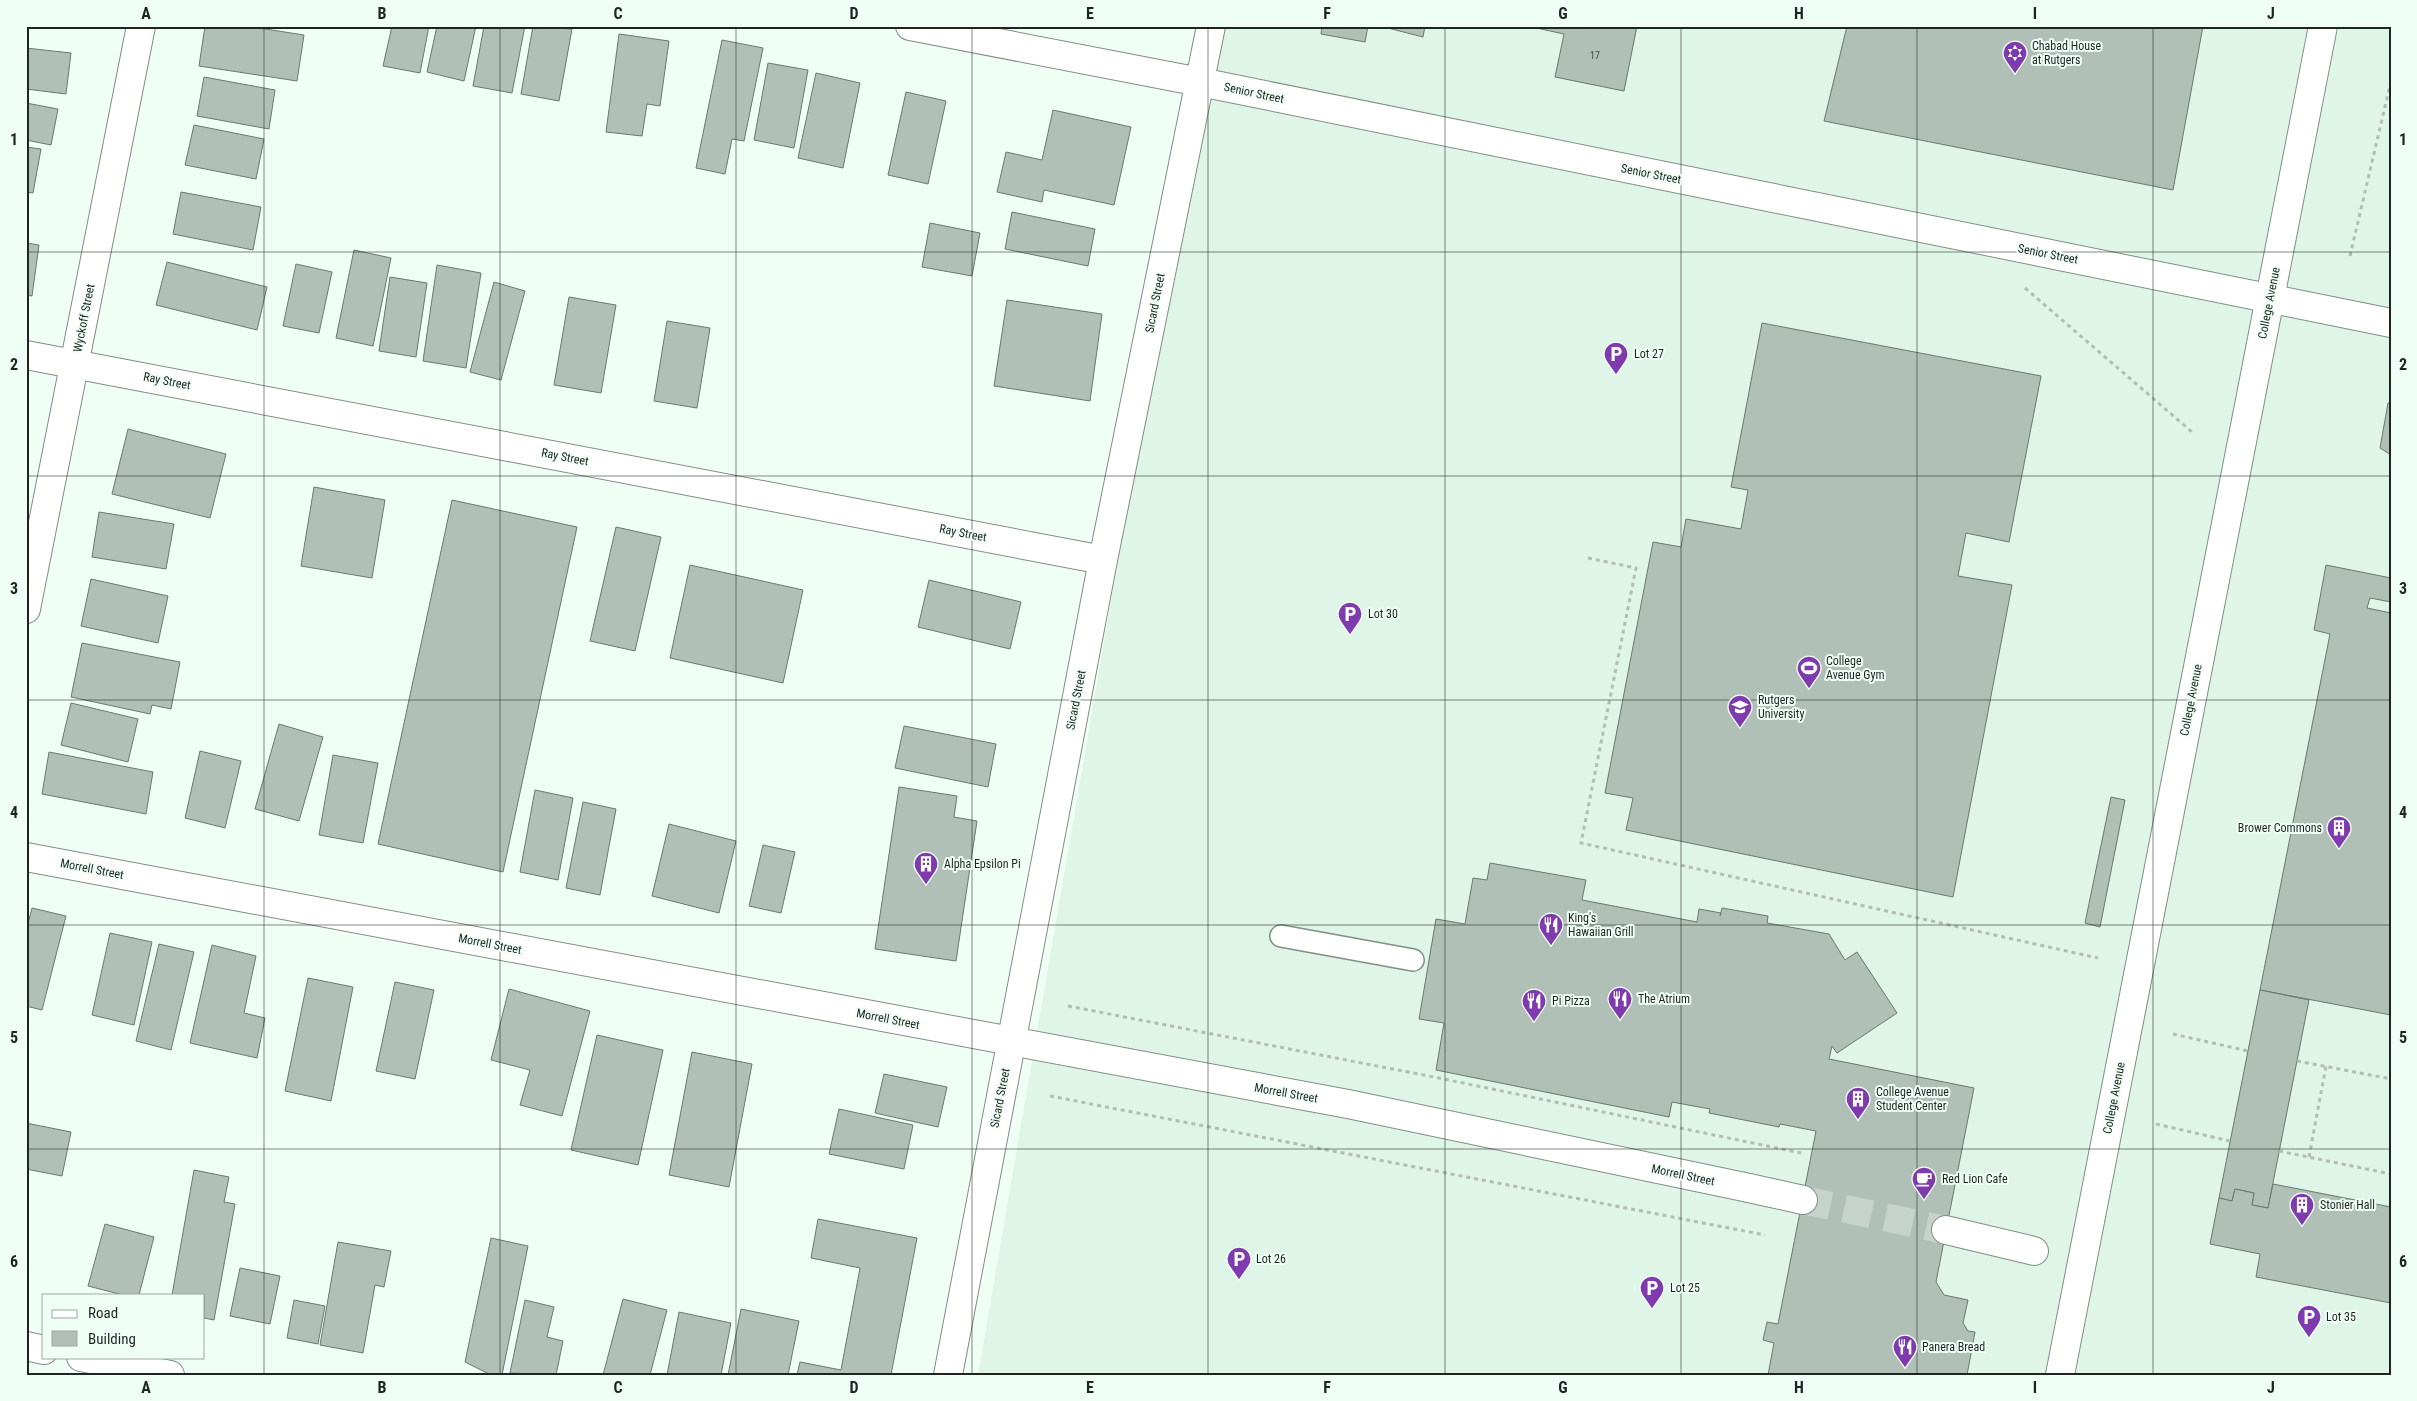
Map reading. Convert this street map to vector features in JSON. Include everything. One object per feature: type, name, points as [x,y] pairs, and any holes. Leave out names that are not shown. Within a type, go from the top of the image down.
[{"type":"street","name":"Wyckoff Street","points":[[26,609],[141,26]]},
{"type":"street","name":"Senior Street","points":[[910,26],[1200,82],[2391,323]]},
{"type":"street","name":"Sicard Street","points":[[948,1375],[1103,560],[1211,26]]},
{"type":"street","name":"College Avenue","points":[[2060,1375],[2322,26]]},
{"type":"street","name":"Ray Street","points":[[26,355],[1103,560]]},
{"type":"street","name":"Morrell Street","points":[[26,857],[1348,1104],[1802,1200]]},
{"type":"street","points":[[1946,1230],[2034,1251]]},
{"type":"street","points":[[26,1346],[42,1350]]},
{"type":"street","points":[[86,1358],[170,1375]]},
{"type":"lane","points":[[1281,936],[1413,960]]},
{"type":"path","points":[[2350,256],[2391,81]]},
{"type":"path","points":[[2025,288],[2192,432]]},
{"type":"path","points":[[1588,558],[1636,568],[1581,843],[2098,958]]},
{"type":"path","points":[[1068,1006],[1458,1082],[1801,1152]]},
{"type":"path","points":[[2173,1034],[2248,1051]]},
{"type":"path","points":[[2297,1061],[2391,1079]]},
{"type":"path","points":[[2309,1157],[2326,1066]]},
{"type":"path","points":[[1050,1096],[1765,1235]]},
{"type":"path","points":[[2156,1124],[2230,1141]]},
{"type":"path","points":[[2279,1151],[2391,1174]]},
{"type":"shaded area","name":"Rutgers University","points":[[1210,26],[2391,26],[2391,1375],[978,1375]]},
{"type":"building","points":[[205,26],[246,26],[304,35],[297,81],[199,66]]},
{"type":"building","points":[[392,26],[429,26],[420,73],[383,66]]},
{"type":"building","points":[[437,26],[476,26],[464,81],[427,72]]},
{"type":"building","points":[[484,26],[525,26],[512,93],[473,86]]},
{"type":"building","points":[[533,26],[572,29],[559,101],[521,94]]},
{"type":"building","points":[[1322,26],[1368,26],[1365,42],[1321,34]]},
{"type":"building","points":[[1380,26],[1425,26],[1423,37]]},
{"type":"building","points":[[1527,26],[1637,26],[1624,91],[1555,77],[1564,34]]},
{"type":"building","name":"Chabad House at Rutgers","points":[[1847,26],[2203,26],[2173,190],[1824,121]]},
{"type":"building","points":[[619,34],[669,41],[660,106],[647,104],[642,136],[606,132]]},
{"type":"building","points":[[722,40],[763,48],[744,141],[732,139],[725,174],[696,168]]},
{"type":"building","points":[[26,48],[71,53],[66,94],[26,89]]},
{"type":"building","points":[[768,63],[808,70],[794,148],[754,140]]},
{"type":"building","points":[[816,73],[860,83],[843,168],[798,158]]},
{"type":"building","points":[[204,77],[275,90],[269,129],[197,116]]},
{"type":"building","points":[[906,92],[946,101],[928,184],[888,175]]},
{"type":"building","points":[[26,103],[58,109],[51,145],[26,140]]},
{"type":"building","points":[[1053,110],[1131,127],[1114,205],[1044,190],[1042,202],[997,192],[1006,152],[1042,160]]},
{"type":"building","points":[[194,125],[264,139],[256,179],[185,165]]},
{"type":"building","points":[[26,147],[41,149],[33,193],[26,192]]},
{"type":"building","points":[[181,192],[261,207],[253,250],[173,234]]},
{"type":"building","points":[[1012,212],[1095,229],[1088,266],[1005,249]]},
{"type":"building","points":[[930,223],[980,233],[972,276],[922,267]]},
{"type":"building","points":[[26,243],[39,245],[32,296],[26,295]]},
{"type":"building","points":[[354,250],[391,258],[373,346],[336,338]]},
{"type":"building","points":[[167,262],[267,287],[257,330],[156,305]]},
{"type":"building","points":[[296,264],[332,272],[319,333],[283,326]]},
{"type":"building","points":[[437,265],[481,273],[466,368],[423,361]]},
{"type":"building","points":[[390,277],[427,283],[416,357],[379,351]]},
{"type":"building","points":[[494,282],[525,291],[501,380],[470,372]]},
{"type":"building","points":[[569,297],[616,305],[601,393],[554,385]]},
{"type":"building","points":[[1007,300],[1102,314],[1090,401],[994,386]]},
{"type":"building","points":[[667,321],[710,328],[697,408],[654,401]]},
{"type":"building","name":"College Avenue Gym","points":[[1762,323],[2041,376],[2009,542],[1966,533],[1958,576],[2012,585],[1953,897],[1626,830],[1633,798],[1605,793],[1653,542],[1681,547],[1686,519],[1741,529],[1748,490],[1731,487]]},
{"type":"building","points":[[2391,402],[2391,455],[2380,448],[2388,403]]},
{"type":"building","points":[[128,429],[226,454],[210,518],[112,494]]},
{"type":"building","points":[[314,487],[385,500],[372,578],[301,566]]},
{"type":"building","points":[[452,500],[577,527],[503,872],[378,844]]},
{"type":"building","points":[[99,512],[174,524],[166,569],[92,557]]},
{"type":"building","points":[[616,527],[661,537],[635,651],[590,641]]},
{"type":"building","points":[[690,565],[803,590],[783,683],[670,658]]},
{"type":"building","name":"Brower Commons","points":[[2326,565],[2391,578],[2391,602],[2370,598],[2367,608],[2391,613],[2391,1015],[2260,990],[2330,634],[2314,630]]},
{"type":"building","points":[[91,579],[168,596],[158,643],[81,626]]},
{"type":"building","points":[[929,580],[1021,602],[1010,649],[918,627]]},
{"type":"building","points":[[82,643],[180,662],[171,709],[152,705],[150,714],[71,697]]},
{"type":"building","points":[[71,703],[138,719],[128,762],[61,745]]},
{"type":"building","points":[[279,724],[323,737],[299,821],[255,809]]},
{"type":"building","points":[[904,726],[996,744],[988,787],[895,768]]},
{"type":"building","points":[[200,751],[241,761],[225,828],[185,818]]},
{"type":"building","points":[[49,752],[153,772],[146,814],[42,794]]},
{"type":"building","points":[[333,755],[378,763],[363,843],[319,835]]},
{"type":"building","name":"Alpha Epsilon Pi","points":[[899,787],[957,796],[954,817],[977,821],[956,961],[875,949]]},
{"type":"building","points":[[535,790],[573,798],[558,880],[520,872]]},
{"type":"building","points":[[2111,797],[2125,800],[2100,927],[2085,923]]},
{"type":"building","points":[[583,802],[616,809],[600,895],[566,888]]},
{"type":"building","points":[[669,824],[736,841],[719,913],[652,896]]},
{"type":"building","points":[[763,845],[795,852],[781,913],[749,906]]},
{"type":"building","name":"College Avenue Student Center","points":[[1490,863],[1586,880],[1582,900],[1697,922],[1699,909],[1721,913],[1722,908],[1768,916],[1767,923],[1829,934],[1845,960],[1857,952],[1897,1013],[1837,1053],[1832,1046],[1829,1059],[1974,1088],[1936,1282],[1944,1295],[1968,1300],[1963,1323],[1968,1331],[1975,1332],[1967,1375],[1768,1375],[1774,1343],[1763,1340],[1767,1322],[1778,1324],[1816,1131],[1780,1124],[1779,1127],[1709,1113],[1710,1109],[1672,1102],[1669,1117],[1436,1070],[1444,1023],[1419,1019],[1436,919],[1465,924],[1473,878],[1487,880]]},
{"type":"building","points":[[32,908],[66,916],[42,1010],[26,1006],[26,931]]},
{"type":"building","points":[[110,933],[152,942],[134,1025],[92,1015]]},
{"type":"building","points":[[159,944],[194,952],[171,1050],[136,1041]]},
{"type":"building","points":[[212,945],[256,956],[244,1013],[265,1018],[257,1058],[190,1043]]},
{"type":"building","points":[[308,978],[353,987],[331,1101],[285,1091]]},
{"type":"building","points":[[395,982],[434,990],[415,1079],[376,1071]]},
{"type":"building","points":[[509,989],[590,1011],[562,1116],[520,1105],[530,1070],[491,1060]]},
{"type":"building","points":[[2260,990],[2309,1000],[2268,1208],[2252,1205],[2254,1193],[2235,1189],[2232,1201],[2219,1198]]},
{"type":"building","points":[[597,1035],[663,1050],[638,1165],[571,1150]]},
{"type":"building","points":[[692,1052],[752,1064],[729,1187],[669,1175]]},
{"type":"building","points":[[884,1074],[947,1087],[938,1127],[875,1113]]},
{"type":"building","points":[[839,1109],[913,1125],[904,1169],[829,1154]]},
{"type":"building","points":[[26,1123],[71,1132],[62,1176],[26,1169]]},
{"type":"building","points":[[194,1170],[229,1177],[224,1202],[235,1204],[214,1320],[205,1318],[205,1294],[172,1294]]},
{"type":"building","name":"Stonier Hall","points":[[2273,1184],[2391,1207],[2391,1303],[2256,1277],[2260,1254],[2210,1244],[2219,1198],[2232,1201],[2235,1189],[2254,1193],[2252,1205],[2268,1208]]},
{"type":"building","points":[[818,1219],[917,1238],[891,1375],[797,1375],[800,1362],[841,1370],[860,1268],[811,1258]]},
{"type":"building","points":[[105,1224],[154,1237],[139,1294],[119,1294],[88,1286]]},
{"type":"building","points":[[491,1238],[528,1246],[502,1375],[491,1375],[465,1362]]},
{"type":"building","points":[[338,1242],[391,1251],[384,1287],[375,1285],[363,1353],[320,1345]]},
{"type":"building","points":[[240,1268],[280,1276],[270,1324],[230,1316]]},
{"type":"building","points":[[623,1299],[667,1310],[650,1375],[603,1375]]},
{"type":"building","points":[[294,1300],[325,1306],[318,1344],[287,1338]]},
{"type":"building","points":[[525,1300],[554,1307],[547,1337],[563,1341],[556,1375],[510,1373]]},
{"type":"building","points":[[741,1309],[799,1321],[788,1375],[728,1375]]},
{"type":"building","points":[[679,1312],[731,1323],[721,1375],[667,1375]]},
{"type":"tunnel","points":[[1803,1200],[1946,1230]]},
{"type":"place","name":"Chabad House at Rutgers","points":[[2015,74]]},
{"type":"place","name":"Lot 27","points":[[1616,375]]},
{"type":"place","name":"Lot 30","points":[[1350,635]]},
{"type":"place","name":"College Avenue Gym","points":[[1809,689]]},
{"type":"place","name":"Rutgers University","points":[[1740,728]]},
{"type":"place","name":"Brower Commons","points":[[2339,849]]},
{"type":"place","name":"Alpha Epsilon Pi","points":[[926,885]]},
{"type":"place","name":"King's Hawaiian Grill","points":[[1551,946]]},
{"type":"place","name":"The Atrium","points":[[1620,1020]]},
{"type":"place","name":"Pi Pizza","points":[[1534,1022]]},
{"type":"place","name":"College Avenue Student Center","points":[[1858,1120]]},
{"type":"place","name":"Red Lion Cafe","points":[[1924,1200]]},
{"type":"place","name":"Stonier Hall","points":[[2302,1226]]},
{"type":"place","name":"Lot 26","points":[[1239,1280]]},
{"type":"place","name":"Lot 25","points":[[1652,1309]]},
{"type":"place","name":"Lot 35","points":[[2309,1338]]},
{"type":"place","name":"Panera Bread","points":[[1905,1368]]}]
